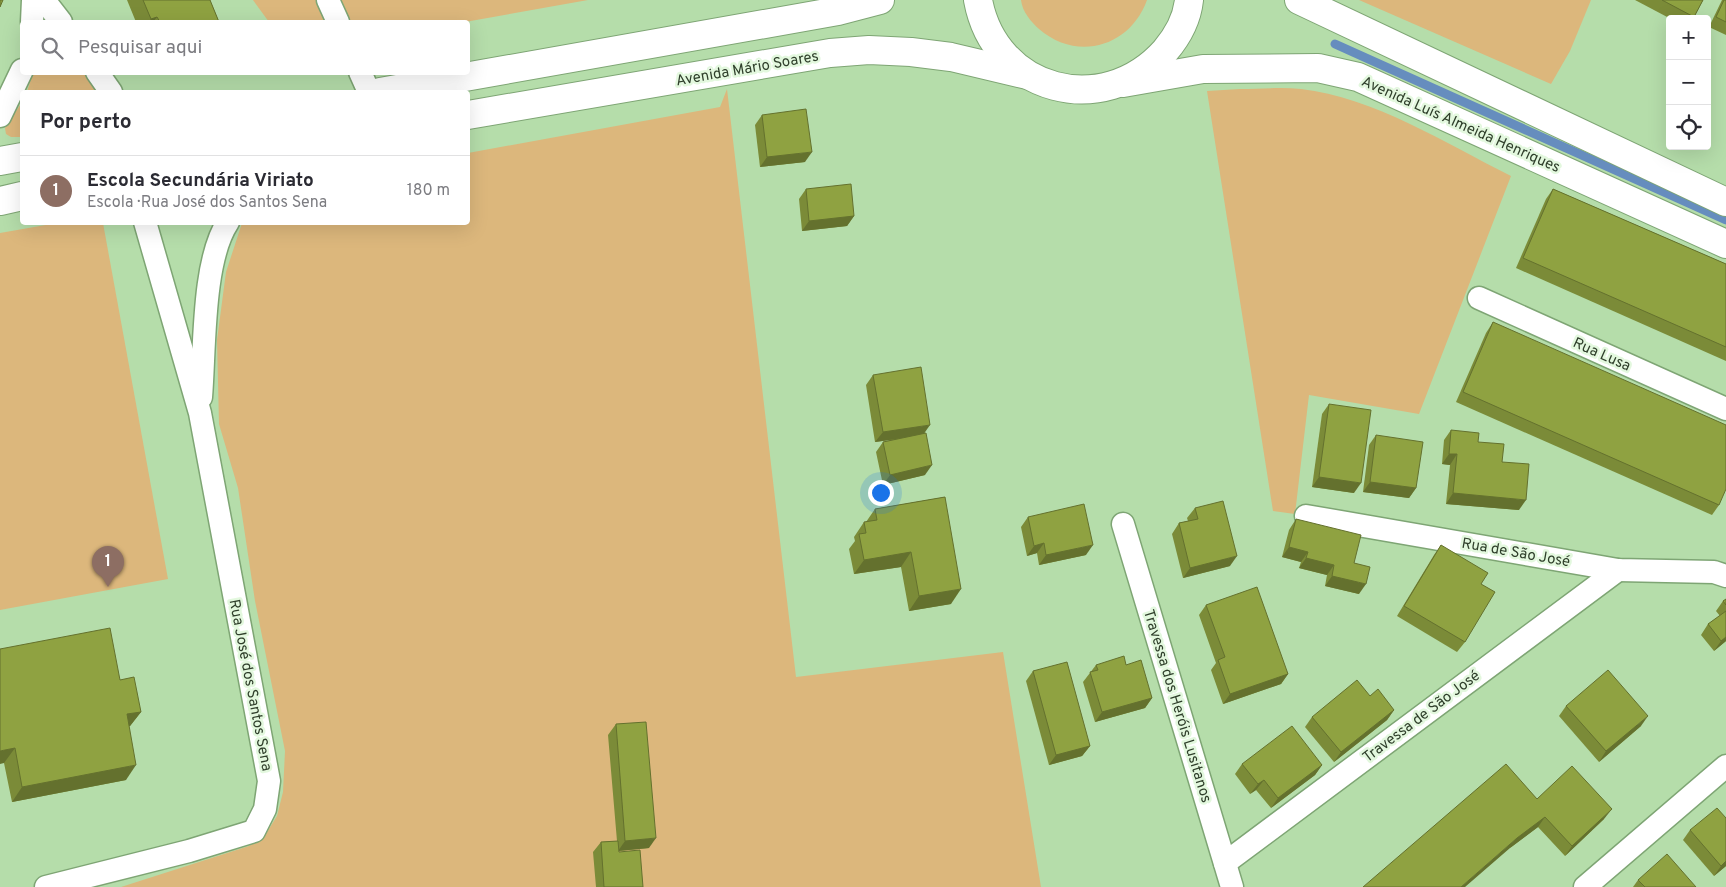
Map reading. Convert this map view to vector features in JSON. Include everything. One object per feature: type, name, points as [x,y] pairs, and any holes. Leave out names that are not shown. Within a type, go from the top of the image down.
[{"type":"main road","points":[[391,90],[838,10],[880,0]]},
{"type":"main road","points":[[978,0],[982,20],[1000,51],[1027,74],[1049,85],[1074,90],[1099,89],[1123,83],[1152,66],[1175,40],[1188,9],[1189,0]]},
{"type":"main road","points":[[1299,0],[1726,202]]},
{"type":"main road","name":"Avenida Mário Soares","points":[[470,115],[830,53],[870,50],[951,57],[1027,74]]},
{"type":"main road","name":"Avenida Luís Almeida Henriques","points":[[1123,83],[1203,69],[1318,68],[1358,76],[1726,244]]},
{"type":"main road","points":[[0,161],[20,157]]},
{"type":"main road","points":[[0,201],[20,196]]},
{"type":"street","points":[[32,20],[33,0]]},
{"type":"street","points":[[44,0],[59,20]]},
{"type":"street","points":[[328,0],[337,20]]},
{"type":"street","points":[[0,116],[20,74]]},
{"type":"street","points":[[99,75],[110,90]]},
{"type":"street","points":[[361,75],[368,90]]},
{"type":"street","name":"Rua José dos Santos Sena","points":[[46,887],[189,851],[254,831],[265,809],[269,781],[200,413],[146,225]]},
{"type":"street","name":"Rua José dos Santos Sena","points":[[200,413],[210,277],[216,248],[227,225]]},
{"type":"street","name":"Rua Lusa","points":[[1479,298],[1726,409]]},
{"type":"street","name":"Rua de São José","points":[[1306,516],[1618,570],[1722,568]]},
{"type":"street","name":"Travessa dos Heróis Lusitanos","points":[[1123,524],[1232,887]]},
{"type":"street","name":"Travessa de São José","points":[[1225,863],[1618,570]]},
{"type":"street","points":[[1585,887],[1726,766]]},
{"type":"shaded area","points":[[253,0],[588,0],[470,21],[268,20]]},
{"type":"shaded area","points":[[1021,0],[1147,0],[1139,16],[1128,29],[1115,39],[1085,47],[1070,45],[1054,39],[1039,29],[1027,16]]},
{"type":"shaded area","points":[[1359,0],[1591,0],[1570,51],[1551,84]]},
{"type":"shaded area","points":[[32,75],[86,75],[97,90],[28,90]]},
{"type":"shaded area","points":[[727,89],[796,677],[1003,652],[1041,887],[121,887],[249,846],[267,832],[277,816],[283,792],[285,751],[255,601],[238,488],[219,424],[217,340],[226,272],[241,225],[470,225],[470,153],[720,107]]},
{"type":"shaded area","points":[[1301,89],[1355,101],[1409,124],[1511,176],[1419,414],[1309,395],[1295,514],[1273,511],[1207,91]]},
{"type":"shaded area","points":[[20,105],[20,137],[11,137],[6,134],[5,128]]},
{"type":"shaded area","points":[[46,225],[103,225],[168,579],[0,610],[0,233]]},
{"type":"building","points":[[143,0],[210,0],[218,20],[159,20],[157,17],[151,19]]},
{"type":"building","points":[[1662,0],[1703,0],[1695,15],[1690,15]]},
{"type":"building","points":[[1724,0],[1726,0],[1726,22],[1716,17]]},
{"type":"building","points":[[806,109],[812,152],[767,157],[762,115]]},
{"type":"building","points":[[851,184],[854,216],[809,221],[806,189]]},
{"type":"building","points":[[1553,189],[1726,264],[1726,347],[1523,258]]},
{"type":"building","points":[[1493,322],[1726,425],[1726,489],[1719,505],[1463,392]]},
{"type":"building","points":[[921,367],[930,425],[883,432],[873,375]]},
{"type":"building","points":[[1329,404],[1371,410],[1361,483],[1319,477]]},
{"type":"building","points":[[1451,430],[1479,433],[1478,442],[1504,444],[1502,462],[1529,464],[1526,500],[1453,493],[1457,454],[1449,454]]},
{"type":"building","points":[[926,433],[932,465],[890,475],[883,442]]},
{"type":"building","points":[[1376,435],[1423,442],[1416,488],[1370,482]]},
{"type":"building","points":[[945,497],[961,589],[919,596],[911,552],[864,560],[859,534],[866,533],[864,522],[877,520],[875,509]]},
{"type":"building","points":[[1223,501],[1237,556],[1190,568],[1179,523],[1198,519],[1195,508]]},
{"type":"building","points":[[1084,504],[1093,545],[1046,555],[1044,543],[1034,546],[1028,517]]},
{"type":"building","points":[[1296,519],[1361,535],[1354,563],[1370,567],[1366,584],[1332,576],[1334,565],[1306,558],[1308,552],[1289,547]]},
{"type":"building","points":[[1441,545],[1488,573],[1481,584],[1495,592],[1465,642],[1404,606]]},
{"type":"building","points":[[1257,587],[1288,674],[1230,694],[1218,660],[1225,657],[1206,605]]},
{"type":"building","points":[[1726,611],[1726,637],[1721,641],[1708,624]]},
{"type":"building","points":[[110,628],[120,680],[134,677],[141,712],[127,714],[136,765],[22,787],[15,748],[0,751],[0,649]]},
{"type":"building","points":[[1124,656],[1126,665],[1141,660],[1152,698],[1102,712],[1090,672],[1098,670],[1096,665]]},
{"type":"building","points":[[1067,662],[1090,746],[1056,755],[1033,671]]},
{"type":"building","points":[[1608,670],[1648,716],[1606,751],[1566,706]]},
{"type":"building","points":[[1357,680],[1370,696],[1378,689],[1394,710],[1341,752],[1312,717]]},
{"type":"building","points":[[646,722],[656,838],[625,841],[616,724]]},
{"type":"building","points":[[1292,726],[1322,765],[1278,798],[1264,780],[1258,784],[1242,764]]},
{"type":"building","points":[[1506,764],[1537,799],[1572,766],[1612,809],[1572,846],[1545,817],[1517,838],[1461,887],[1363,887]]},
{"type":"building","points":[[1717,808],[1726,818],[1726,861],[1721,866],[1690,830]]},
{"type":"building","points":[[618,841],[619,852],[640,850],[643,887],[604,887],[601,842]]},
{"type":"building","points":[[1667,854],[1696,887],[1645,887],[1638,880]]},
{"type":"waterway","points":[[1335,44],[1726,220]]},
{"type":"place","name":"Escola Secundária Viriato","points":[[108,587]]}]
